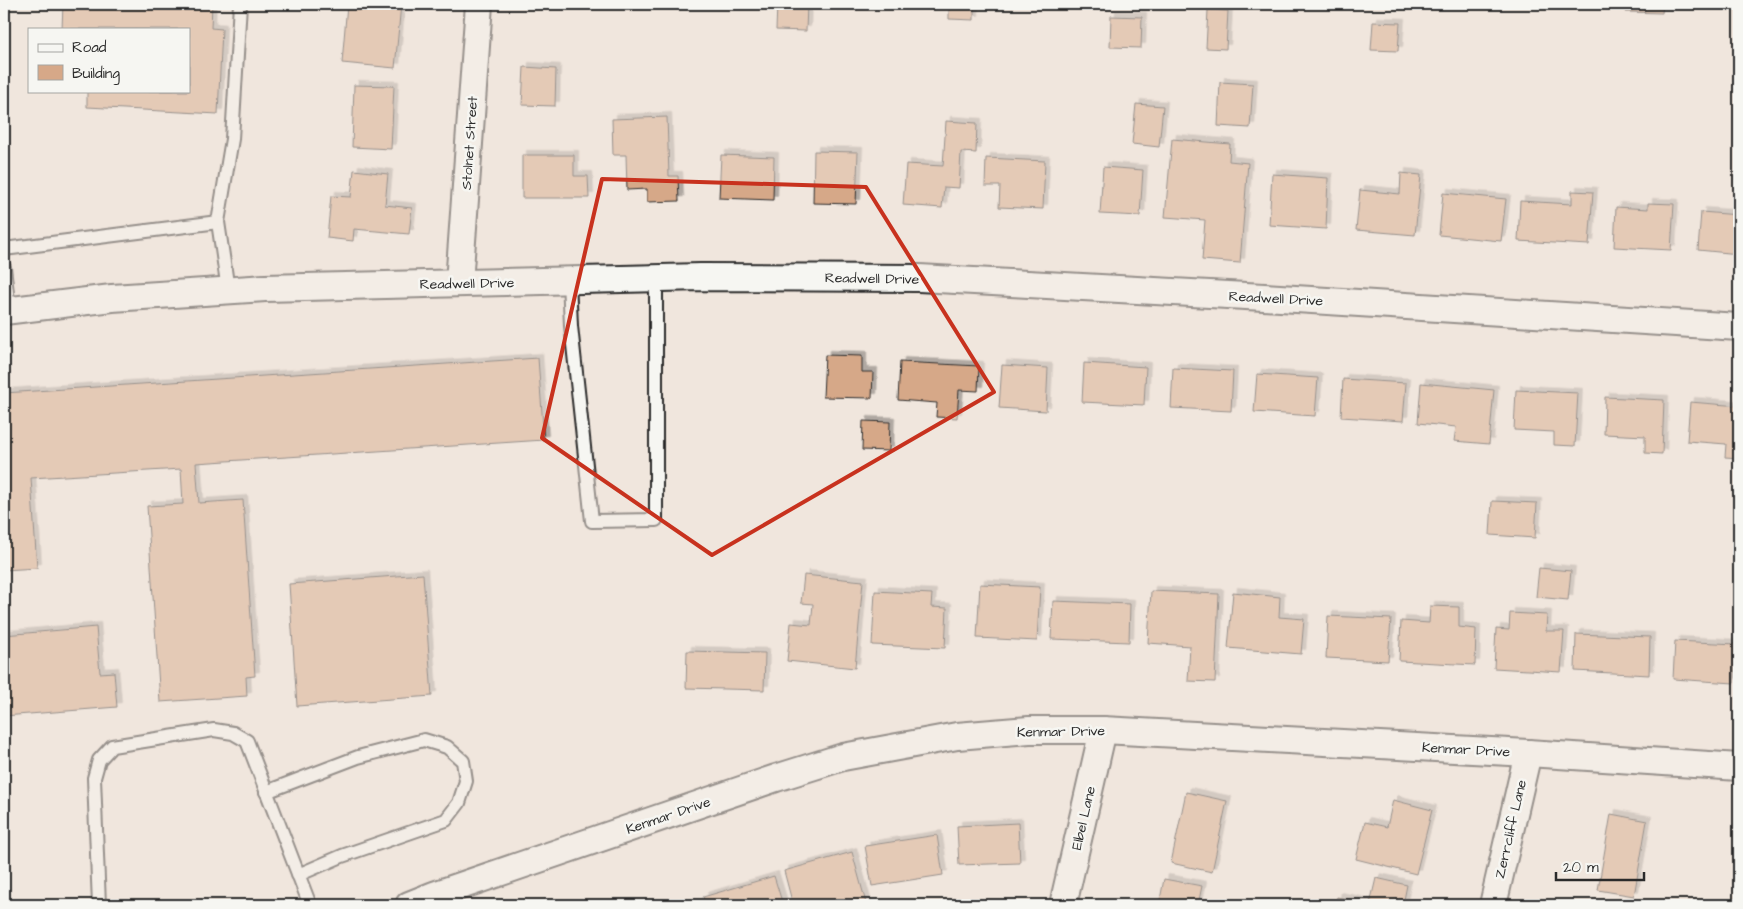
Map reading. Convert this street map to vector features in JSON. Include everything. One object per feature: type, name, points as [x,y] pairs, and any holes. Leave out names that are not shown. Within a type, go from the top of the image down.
[{"type":"street","name":"Stolnet Street","points":[[459,283],[479,4]]},
{"type":"street","name":"Readwell Drive","points":[[6,311],[112,298],[265,288],[701,277],[919,278],[1264,297],[1739,328]]},
{"type":"street","name":"Kenmar Drive","points":[[409,905],[517,866],[843,757],[958,736],[1029,730],[1103,730],[1528,753],[1739,767]]},
{"type":"street","name":"Elbel Lane","points":[[1063,905],[1103,730]]},
{"type":"street","name":"Zerrcliff Lane","points":[[1493,905],[1528,753]]},
{"type":"lane","points":[[228,290],[218,222],[232,139],[240,4]]},
{"type":"lane","points":[[4,249],[218,222]]},
{"type":"lane","points":[[4,267],[6,311]]},
{"type":"lane","points":[[569,280],[571,326],[592,521],[656,520],[656,278]]},
{"type":"lane","points":[[99,905],[94,778],[99,760],[112,746],[214,730],[233,733],[247,741],[310,905]]},
{"type":"lane","points":[[266,792],[358,757],[424,740],[447,747],[462,761],[466,781],[459,803],[446,820],[342,856],[298,875]]},
{"type":"highlighted area","points":[[602,179],[866,187],[994,392],[712,555],[542,438]]},
{"type":"building","points":[[63,4],[212,4],[211,28],[222,29],[218,114],[87,107],[87,92],[190,92],[190,28],[62,28]]},
{"type":"building","points":[[347,4],[401,4],[395,68],[342,63]]},
{"type":"building","points":[[777,4],[807,4],[806,31],[776,30]]},
{"type":"building","points":[[949,4],[974,4],[974,20],[949,19]]},
{"type":"building","points":[[1627,4],[1663,4],[1662,13],[1626,12]]},
{"type":"building","points":[[1208,10],[1228,11],[1226,49],[1206,48]]},
{"type":"building","points":[[1111,16],[1142,17],[1141,48],[1110,47]]},
{"type":"building","points":[[1373,22],[1400,23],[1398,51],[1371,50]]},
{"type":"building","points":[[524,67],[556,69],[555,106],[522,105]]},
{"type":"building","points":[[1220,82],[1253,84],[1250,128],[1218,126]]},
{"type":"building","points":[[354,85],[394,86],[391,149],[352,147]]},
{"type":"building","points":[[1136,104],[1163,106],[1159,147],[1132,144]]},
{"type":"building","points":[[667,117],[669,176],[678,176],[679,201],[647,202],[647,189],[627,190],[626,155],[613,155],[612,119]]},
{"type":"building","points":[[946,121],[977,123],[976,153],[961,152],[959,188],[944,187],[942,208],[903,205],[906,164],[943,166]]},
{"type":"building","points":[[1172,139],[1230,144],[1229,161],[1248,163],[1240,263],[1202,260],[1205,220],[1165,217]]},
{"type":"building","points":[[814,151],[858,152],[856,204],[813,203]]},
{"type":"building","points":[[522,155],[574,155],[574,176],[588,176],[589,198],[522,198]]},
{"type":"building","points":[[721,155],[774,157],[773,200],[719,198]]},
{"type":"building","points":[[986,158],[1045,161],[1043,209],[999,207],[1000,186],[985,186]]},
{"type":"building","points":[[1103,167],[1143,170],[1140,216],[1100,214]]},
{"type":"building","points":[[354,170],[388,174],[385,205],[412,208],[409,234],[354,229],[353,241],[327,238],[331,196],[351,197]]},
{"type":"building","points":[[1401,173],[1421,175],[1415,235],[1356,230],[1360,190],[1400,194]]},
{"type":"building","points":[[1272,174],[1328,178],[1326,229],[1269,225]]},
{"type":"building","points":[[1572,191],[1593,192],[1589,245],[1518,241],[1520,201],[1572,204]]},
{"type":"building","points":[[1443,193],[1506,199],[1501,241],[1439,235]]},
{"type":"building","points":[[1648,203],[1674,204],[1671,250],[1614,247],[1616,207],[1648,209]]},
{"type":"building","points":[[1701,212],[1739,215],[1739,254],[1698,250]]},
{"type":"building","points":[[825,355],[862,356],[862,372],[873,372],[872,398],[823,397]]},
{"type":"building","points":[[538,358],[544,440],[196,463],[199,503],[243,500],[255,676],[246,677],[247,696],[160,702],[147,506],[183,504],[181,469],[31,478],[37,568],[4,570],[4,393]]},
{"type":"building","points":[[900,362],[979,366],[978,391],[959,390],[957,418],[936,417],[937,403],[898,400]]},
{"type":"building","points":[[1084,363],[1146,367],[1144,405],[1082,402]]},
{"type":"building","points":[[1002,365],[1048,368],[1046,411],[999,408]]},
{"type":"building","points":[[1173,368],[1233,371],[1231,411],[1171,408]]},
{"type":"building","points":[[1257,374],[1318,378],[1315,416],[1254,412]]},
{"type":"building","points":[[1343,379],[1406,383],[1403,421],[1341,417]]},
{"type":"building","points":[[1421,383],[1494,390],[1489,444],[1454,441],[1456,427],[1418,423]]},
{"type":"building","points":[[1516,390],[1578,393],[1575,446],[1554,445],[1554,432],[1514,430]]},
{"type":"building","points":[[1605,397],[1664,400],[1662,454],[1645,453],[1645,436],[1604,434]]},
{"type":"building","points":[[1690,402],[1739,406],[1739,458],[1725,457],[1726,444],[1687,441]]},
{"type":"building","points":[[863,421],[890,422],[889,451],[862,450]]},
{"type":"building","points":[[1492,501],[1537,503],[1535,538],[1490,535]]},
{"type":"building","points":[[1539,568],[1571,571],[1568,600],[1536,597]]},
{"type":"building","points":[[423,574],[432,696],[297,706],[289,584]]},
{"type":"building","points":[[804,575],[863,581],[855,668],[787,661],[791,623],[811,625],[813,604],[801,603]]},
{"type":"building","points":[[980,584],[1040,587],[1037,641],[977,638]]},
{"type":"building","points":[[875,591],[932,594],[931,607],[947,608],[945,648],[872,645]]},
{"type":"building","points":[[1151,591],[1219,594],[1215,682],[1188,681],[1190,646],[1148,643]]},
{"type":"building","points":[[1233,592],[1280,597],[1279,617],[1304,619],[1301,654],[1228,648]]},
{"type":"building","points":[[1053,601],[1130,604],[1129,642],[1051,639]]},
{"type":"building","points":[[1430,606],[1459,607],[1459,627],[1476,629],[1475,665],[1399,661],[1401,621],[1429,623]]},
{"type":"building","points":[[1510,613],[1547,615],[1546,631],[1564,631],[1561,672],[1494,668],[1496,629],[1509,630]]},
{"type":"building","points":[[1328,616],[1391,619],[1388,661],[1326,658]]},
{"type":"building","points":[[96,627],[100,673],[114,672],[117,707],[4,716],[4,635]]},
{"type":"building","points":[[1576,634],[1650,637],[1649,675],[1575,671]]},
{"type":"building","points":[[1675,641],[1736,644],[1734,683],[1673,679]]},
{"type":"building","points":[[687,651],[765,653],[764,690],[686,688]]},
{"type":"building","points":[[1186,792],[1227,801],[1212,872],[1171,863]]},
{"type":"building","points":[[1393,800],[1432,810],[1416,874],[1356,859],[1365,822],[1387,827]]},
{"type":"building","points":[[1611,814],[1647,821],[1634,896],[1598,890]]},
{"type":"building","points":[[1018,823],[1020,863],[959,865],[957,826]]},
{"type":"building","points":[[937,835],[943,875],[872,886],[865,846]]},
{"type":"building","points":[[852,852],[866,903],[856,905],[793,905],[784,871]]},
{"type":"building","points":[[774,876],[783,905],[706,905],[703,897]]},
{"type":"building","points":[[1376,878],[1407,885],[1403,905],[1335,905],[1337,897],[1370,904]]},
{"type":"building","points":[[1164,879],[1202,886],[1198,905],[1159,905]]}]
